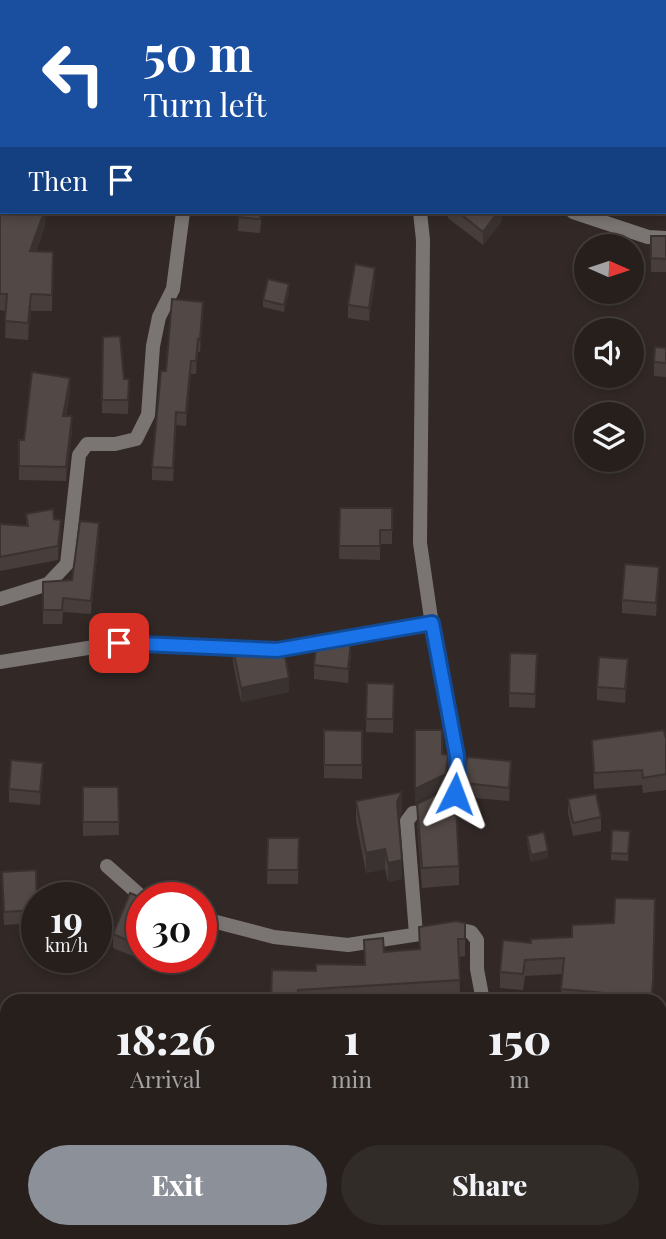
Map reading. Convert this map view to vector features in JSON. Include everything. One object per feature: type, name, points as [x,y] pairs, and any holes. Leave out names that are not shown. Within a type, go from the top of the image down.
[{"type":"street","points":[[0,599],[48,584],[67,565],[79,455],[87,444],[115,444],[136,439],[148,415],[153,346],[159,317],[173,289],[183,214]]},
{"type":"street","points":[[416,934],[407,821],[413,813],[422,812],[455,794],[458,776],[457,756],[420,543],[423,240],[420,214]]},
{"type":"street","points":[[579,214],[648,237],[666,238]]},
{"type":"street","points":[[0,662],[119,643],[277,650],[432,623]]},
{"type":"street","points":[[107,866],[126,883]]},
{"type":"street","points":[[217,922],[274,937],[348,945],[456,929],[471,932],[477,940],[477,969],[482,994]]},
{"type":"building","points":[[0,214],[43,214],[30,251],[53,252],[52,295],[31,294],[28,323],[5,321],[7,294],[0,294]]},
{"type":"building","points":[[239,214],[261,214],[260,219],[238,217]]},
{"type":"building","points":[[460,214],[496,214],[483,232]]},
{"type":"building","points":[[651,236],[666,236],[666,259],[651,258]]},
{"type":"building","points":[[355,264],[375,268],[369,308],[348,305]]},
{"type":"building","points":[[268,279],[289,284],[284,305],[263,300]]},
{"type":"building","points":[[172,299],[203,302],[200,340],[198,339],[196,361],[191,361],[186,413],[176,412],[173,468],[152,467],[161,371],[166,371]]},
{"type":"building","points":[[120,336],[124,379],[129,379],[128,400],[102,400],[103,337]]},
{"type":"building","points":[[655,347],[666,348],[666,363],[654,362]]},
{"type":"building","points":[[32,372],[70,378],[63,416],[72,416],[66,467],[19,466],[19,440],[24,440]]},
{"type":"building","points":[[340,508],[392,508],[392,530],[380,530],[380,546],[339,546]]},
{"type":"building","points":[[53,509],[54,519],[61,520],[58,546],[0,557],[0,524],[28,526],[26,514]]},
{"type":"building","points":[[80,521],[99,523],[91,601],[63,598],[62,610],[43,610],[43,582],[72,580]]},
{"type":"building","points":[[625,564],[659,567],[656,603],[622,600]]},
{"type":"building","points":[[328,637],[351,640],[348,669],[314,665],[317,639]]},
{"type":"building","points":[[254,645],[283,645],[289,678],[241,688],[233,649]]},
{"type":"building","points":[[510,653],[537,654],[535,694],[509,693]]},
{"type":"building","points":[[599,657],[628,659],[625,689],[597,687]]},
{"type":"building","points":[[367,683],[394,684],[393,719],[366,719]]},
{"type":"building","points":[[324,730],[362,731],[362,765],[324,765]]},
{"type":"building","points":[[415,730],[442,730],[442,754],[448,755],[446,774],[415,789]]},
{"type":"building","points":[[664,730],[666,774],[643,778],[642,770],[594,773],[592,740]]},
{"type":"building","points":[[467,757],[511,761],[509,788],[464,783]]},
{"type":"building","points":[[11,760],[43,763],[40,792],[9,789]]},
{"type":"building","points":[[455,785],[459,866],[422,868],[417,804]]},
{"type":"building","points":[[83,787],[118,787],[119,822],[83,822]]},
{"type":"building","points":[[402,792],[397,802],[402,860],[388,863],[385,849],[366,853],[356,801]]},
{"type":"building","points":[[596,794],[601,817],[573,823],[568,799]]},
{"type":"building","points":[[612,830],[630,831],[628,854],[611,853]]},
{"type":"building","points":[[544,832],[548,851],[531,855],[527,836]]},
{"type":"building","points":[[268,838],[299,838],[298,870],[267,870]]},
{"type":"building","points":[[36,870],[36,882],[21,882],[21,911],[4,912],[2,872]]},
{"type":"building","points":[[615,898],[655,899],[652,994],[561,989],[564,958],[525,960],[523,974],[500,972],[503,940],[531,943],[531,939],[572,937],[572,925],[614,923]]},
{"type":"building","points":[[126,903],[126,940],[113,934]]},
{"type":"building","points":[[456,921],[465,923],[465,939],[458,939],[460,980],[271,994],[272,970],[316,971],[316,964],[365,965],[364,940],[383,938],[384,952],[420,949],[419,927]]},
{"type":"route","points":[[119,643],[277,650],[432,623],[457,756],[455,794]]}]
